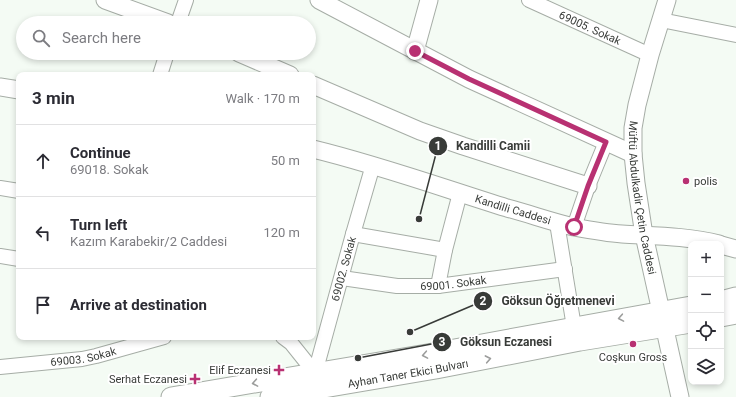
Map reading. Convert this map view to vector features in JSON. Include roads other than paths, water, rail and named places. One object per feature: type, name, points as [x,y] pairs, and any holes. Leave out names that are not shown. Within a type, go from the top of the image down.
[{"type":"main road","points":[[724,300],[736,298]]},
{"type":"main road","points":[[662,320],[688,307]]},
{"type":"main road","points":[[724,316],[736,314]]},
{"type":"main road","points":[[662,320],[688,323]]},
{"type":"main road","name":"Ayhan Taner Ekici Bulvarı","points":[[171,397],[320,386],[427,354],[574,327],[662,320]]},
{"type":"main road","name":"Ayhan Taner Ekici Bulvarı","points":[[270,397],[320,386],[436,369],[580,342],[662,320]]},
{"type":"street","points":[[105,0],[149,16]]},
{"type":"street","points":[[180,16],[186,0]]},
{"type":"street","points":[[319,0],[469,79],[633,154]]},
{"type":"street","points":[[415,51],[429,0]]},
{"type":"street","name":"69005. Sokak","points":[[529,0],[650,55]]},
{"type":"street","name":"Müftü Abdulkadir Çetin Caddesi","points":[[666,0],[637,105],[633,128],[633,154],[644,235],[680,397]]},
{"type":"street","points":[[661,20],[736,35]]},
{"type":"street","points":[[161,72],[165,60]]},
{"type":"street","points":[[255,60],[283,72]]},
{"type":"street","points":[[316,86],[420,131],[588,186]]},
{"type":"street","points":[[0,87],[16,90]]},
{"type":"street","points":[[574,227],[588,186],[606,142]]},
{"type":"street","name":"Kandilli Caddesi","points":[[316,150],[373,165],[574,227],[602,232],[672,236],[708,241]]},
{"type":"street","name":"69002. Sokak","points":[[320,386],[342,278],[373,165]]},
{"type":"street","points":[[0,188],[16,191]]},
{"type":"street","points":[[438,286],[460,193]]},
{"type":"street","points":[[557,223],[574,327]]},
{"type":"street","points":[[353,234],[446,250]]},
{"type":"street","name":"Kandilli Caddesi","points":[[724,245],[736,249]]},
{"type":"street","points":[[0,256],[16,258]]},
{"type":"street","name":"69001. Sokak","points":[[342,278],[397,286],[438,286],[565,269]]},
{"type":"street","name":"69003. Sokak","points":[[0,367],[82,359],[153,340]]},
{"type":"street","points":[[287,340],[291,343],[320,386]]},
{"type":"place","name":"polis","points":[[686,181]]},
{"type":"place","name":"Kandilli Camii","points":[[419,219]]},
{"type":"place","name":"Göksun Öğretmenevi","points":[[410,332]]},
{"type":"place","name":"Coşkun Gross","points":[[633,344]]},
{"type":"place","name":"Göksun Eczanesi","points":[[358,358]]},
{"type":"place","name":"Elif Eczanesi","points":[[279,370]]},
{"type":"place","name":"Serhat Eczanesi","points":[[195,379]]}]
